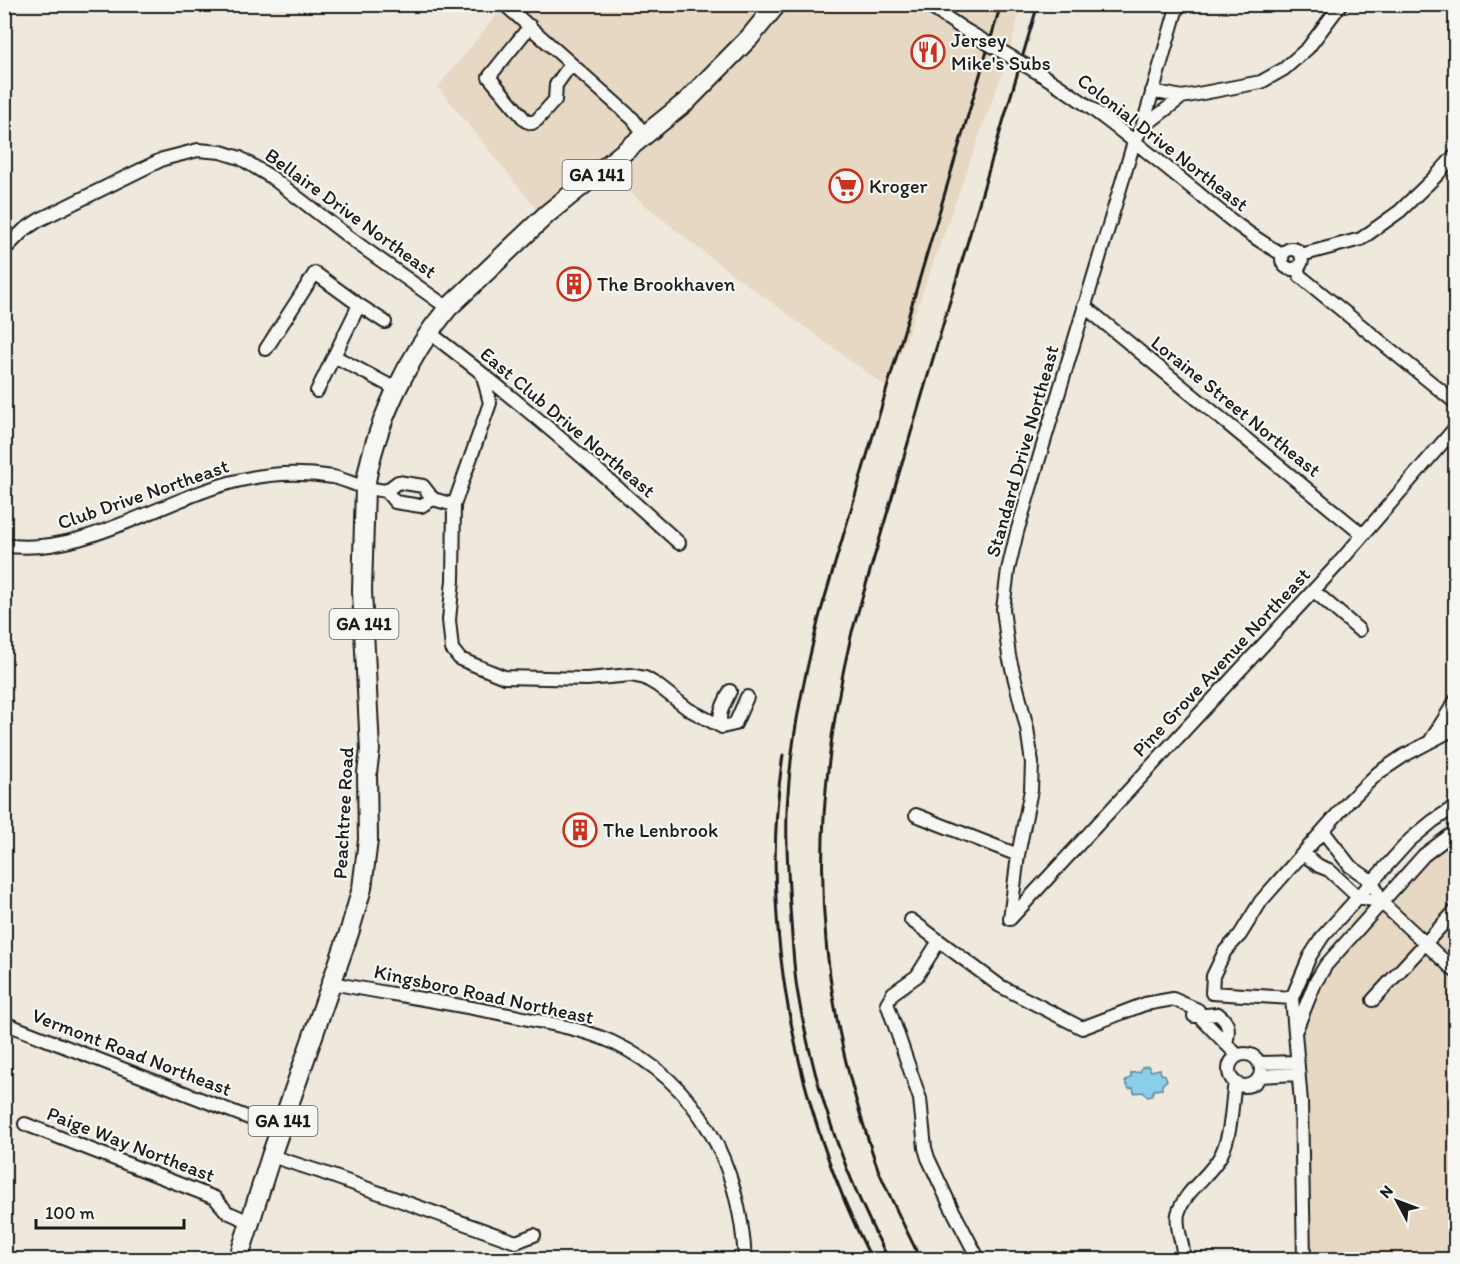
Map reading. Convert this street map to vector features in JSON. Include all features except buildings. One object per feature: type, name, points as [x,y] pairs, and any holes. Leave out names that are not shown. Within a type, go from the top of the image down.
[{"type":"highway","name":"GA 141","points":[[396,389],[448,308],[547,214],[694,94],[750,37],[777,4]]},
{"type":"highway","name":"Peachtree Road","points":[[238,1260],[362,888],[368,840],[367,773],[370,750],[362,591],[365,488],[368,471],[396,389]]},
{"type":"street","points":[[504,4],[633,119],[644,134]]},
{"type":"street","name":"Colonial Drive Northeast","points":[[926,4],[1064,89],[1257,241],[1282,254]]},
{"type":"street","name":"Standard Drive Northeast","points":[[1010,919],[1018,855],[1031,790],[1032,763],[1027,728],[1009,656],[1004,609],[1007,580],[1017,532],[1084,306],[1134,142],[1142,128],[1178,4]]},
{"type":"street","points":[[1152,91],[1182,97],[1261,82],[1284,69],[1308,48],[1341,4]]},
{"type":"street","points":[[530,27],[489,77],[526,121],[532,123],[537,120],[555,100],[556,85],[571,64]]},
{"type":"street","points":[[1142,128],[1182,97]]},
{"type":"street","name":"Bellaire Drive Northeast","points":[[4,250],[24,230],[39,220],[163,159],[198,150],[221,152],[240,158],[271,177],[358,244],[448,308]]},
{"type":"street","points":[[1301,255],[1361,239],[1400,211],[1455,154]]},
{"type":"street","points":[[1293,248],[1301,255],[1302,263],[1297,268],[1290,269],[1284,265],[1282,254],[1286,250],[1293,248]]},
{"type":"street","points":[[1297,268],[1300,276],[1455,403]]},
{"type":"street","points":[[266,349],[315,273],[385,322]]},
{"type":"street","points":[[317,390],[359,304]]},
{"type":"street","name":"Loraine Street Northeast","points":[[1084,306],[1363,535]]},
{"type":"street","name":"East Club Drive Northeast","points":[[430,333],[492,381],[679,543]]},
{"type":"street","points":[[334,356],[396,389]]},
{"type":"street","points":[[483,376],[490,403],[454,505],[453,580],[449,620],[452,649],[460,659],[504,677],[587,679],[631,675],[645,678],[688,709],[722,727],[735,724],[745,703],[728,696],[719,720],[722,727]]},
{"type":"street","name":"Pine Grove Avenue Northeast","points":[[1010,919],[1314,591],[1455,426]]},
{"type":"street","name":"Club Drive Northeast","points":[[4,545],[31,547],[61,544],[83,538],[202,491],[244,479],[274,475],[334,477],[365,488],[386,491]]},
{"type":"street","points":[[433,499],[421,506],[394,502],[386,491],[398,482],[423,486],[433,499],[454,505]]},
{"type":"street","points":[[1314,591],[1359,630]]},
{"type":"street","points":[[1430,741],[1455,700]]},
{"type":"street","points":[[1292,998],[1212,993],[1213,976],[1225,951],[1240,935],[1261,902],[1349,801],[1378,773],[1455,728]]},
{"type":"street","points":[[1304,1260],[1301,1102],[1292,998],[1310,956],[1323,936],[1410,840],[1432,821],[1455,806]]},
{"type":"street","points":[[916,815],[1018,855]]},
{"type":"street","points":[[1323,831],[1347,862],[1373,882],[1382,902],[1455,972]]},
{"type":"street","points":[[1295,1034],[1315,983],[1326,965],[1424,855],[1455,831]]},
{"type":"street","points":[[1303,854],[1319,866],[1329,870],[1358,897],[1382,902]]},
{"type":"street","points":[[1373,1000],[1455,910]]},
{"type":"street","points":[[911,920],[1000,986],[1082,1028],[1145,1004],[1173,999],[1198,1010],[1200,1017],[1218,1014],[1225,1019],[1230,1028],[1226,1044],[1238,1056]]},
{"type":"street","points":[[939,941],[917,976],[893,993],[887,1004],[920,1099],[928,1158],[979,1260]]},
{"type":"street","name":"Kingsboro Road Northeast","points":[[331,983],[582,1031],[612,1042],[636,1055],[679,1089],[716,1140],[737,1197],[745,1260]]},
{"type":"street","name":"Vermont Road Northeast","points":[[4,1023],[280,1130]]},
{"type":"street","points":[[1260,1076],[1259,1063],[1252,1055],[1238,1056],[1233,1059],[1229,1068],[1229,1074],[1235,1083],[1244,1086],[1254,1083],[1260,1076],[1297,1068]]},
{"type":"street","points":[[1259,1063],[1297,1068]]},
{"type":"street","points":[[1183,1260],[1184,1250],[1177,1225],[1178,1215],[1185,1199],[1222,1153],[1229,1132],[1235,1083]]},
{"type":"street","name":"Paige Way Northeast","points":[[25,1124],[215,1198],[226,1212],[250,1222]]},
{"type":"street","points":[[271,1156],[516,1242],[534,1235]]},
{"type":"shaded area","points":[[505,5],[1021,5],[1010,51],[888,388],[711,258],[603,171],[540,213],[438,87]]},
{"type":"shaded area","points":[[1455,830],[1455,1259],[1305,1259],[1292,1056],[1321,962],[1357,912]]},
{"type":"water","points":[[1148,1066],[1151,1071],[1160,1069],[1161,1074],[1165,1075],[1167,1080],[1162,1085],[1162,1089],[1154,1090],[1148,1097],[1143,1092],[1134,1093],[1133,1088],[1129,1089],[1125,1082],[1131,1077],[1131,1073],[1140,1072],[1142,1067]]},
{"type":"railway","points":[[889,1260],[844,1162],[821,1094],[804,1024],[794,969],[788,879],[787,822],[790,771],[800,703],[820,614],[1001,4]]},
{"type":"railway","points":[[921,1260],[878,1169],[856,1100],[841,1041],[824,924],[822,866],[824,808],[839,691],[852,632],[1038,4]]},
{"type":"railway","points":[[783,755],[776,819],[776,884],[780,949],[789,1014],[803,1078],[822,1141],[845,1202],[872,1260]]},
{"type":"place","name":"Jersey Mike's Subs","points":[[928,52]]},
{"type":"place","name":"Kroger","points":[[846,186]]},
{"type":"place","name":"The Brookhaven","points":[[574,284]]},
{"type":"place","name":"The Lenbrook","points":[[580,830]]}]
